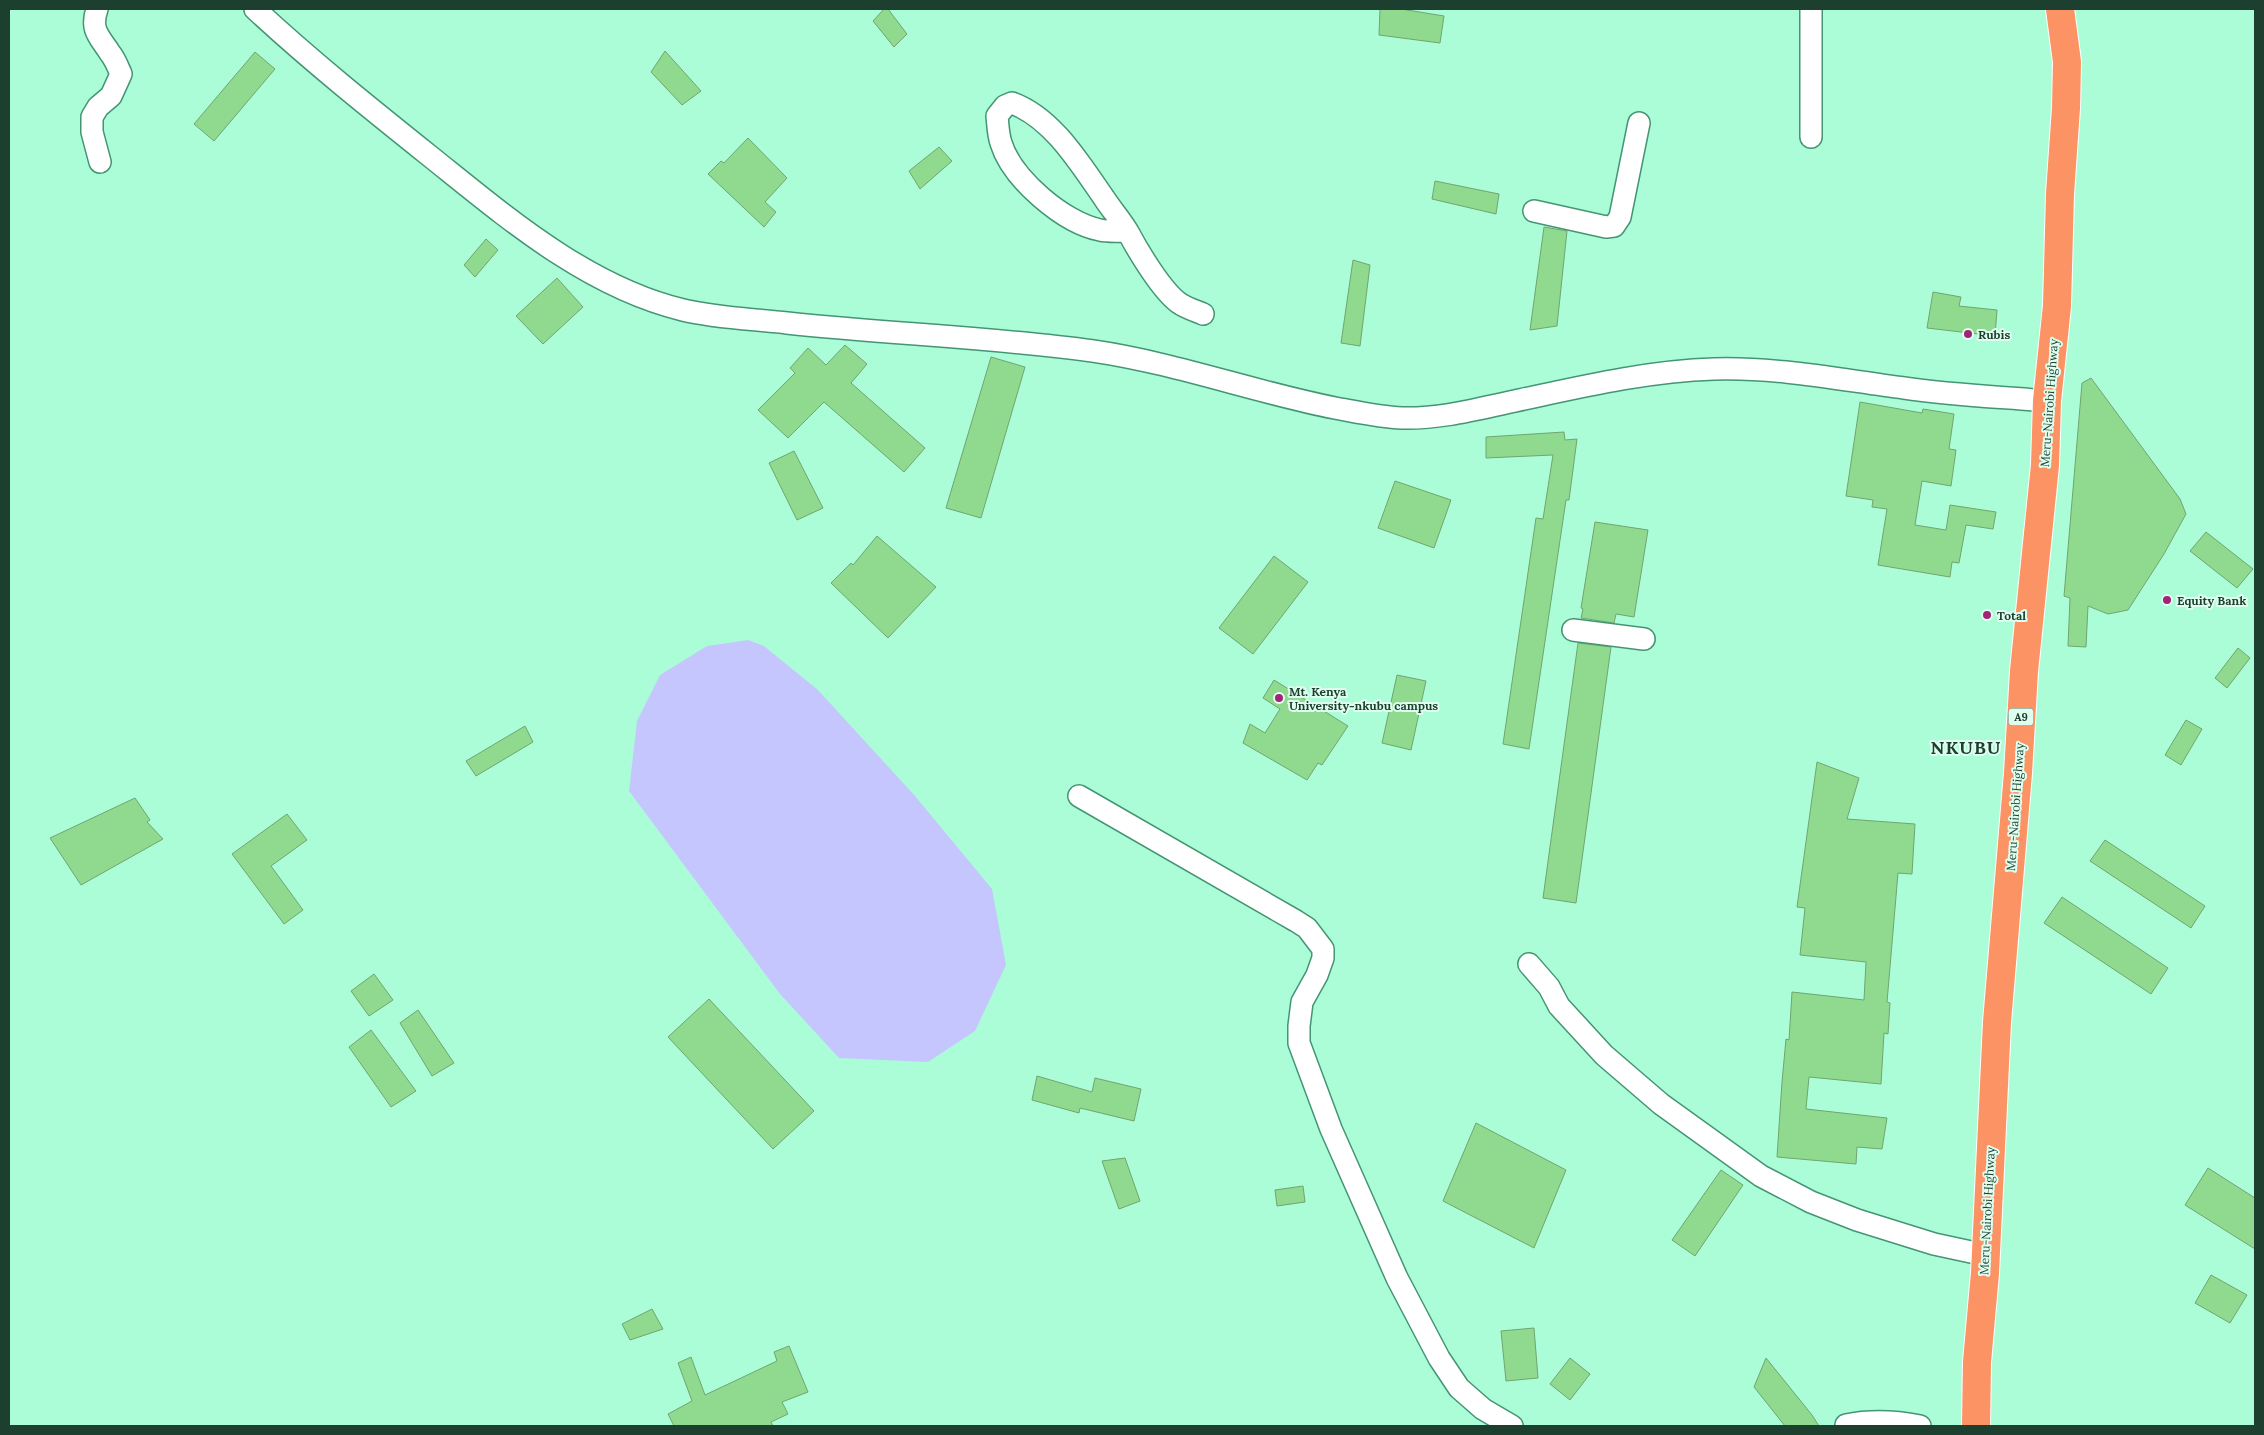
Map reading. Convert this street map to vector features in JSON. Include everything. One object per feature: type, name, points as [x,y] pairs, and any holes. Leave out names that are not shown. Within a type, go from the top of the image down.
[{"type":"highway","name":"Meru-Nairobi Highway","points":[[1976,1426],[1996,1022],[2018,773],[2024,671],[2045,465],[2047,401],[2056,306],[2067,62],[2060,9]]},
{"type":"street","points":[[97,9],[93,24],[99,39],[111,53],[121,74],[111,96],[98,108],[92,118],[92,132],[100,162]]},
{"type":"street","points":[[255,9],[406,137],[491,205],[601,280],[638,297],[686,311],[852,330],[976,337],[1097,352],[1145,361],[1293,400],[1376,416],[1404,418],[1456,415],[1601,382],[1716,369],[1782,371],[1910,389],[2047,401]]},
{"type":"street","points":[[1811,9],[1811,137]]},
{"type":"street","points":[[1127,231],[1101,230],[1079,223],[1053,208],[1033,190],[1012,165],[1001,145],[997,116],[1005,106],[1012,103],[1025,108],[1038,117],[1065,146],[1127,231],[1134,245],[1167,291],[1179,303],[1203,314]]},
{"type":"street","points":[[1534,211],[1606,227],[1614,226],[1620,217],[1639,123]]},
{"type":"street","points":[[1573,630],[1644,639]]},
{"type":"street","points":[[1079,796],[1296,921],[1316,938],[1323,949],[1323,958],[1317,975],[1302,1002],[1299,1043],[1332,1129],[1397,1278],[1439,1358],[1459,1388],[1483,1409],[1512,1426]]},
{"type":"street","points":[[1529,964],[1549,987],[1559,1006],[1604,1055],[1661,1104],[1761,1176],[1812,1202],[1857,1220],[1934,1244],[1985,1256]]},
{"type":"street","points":[[1846,1425],[1865,1421],[1899,1422],[1920,1426]]},
{"type":"shaded area","points":[[748,640],[764,646],[818,690],[915,796],[992,889],[1006,965],[975,1031],[928,1062],[839,1058],[780,994],[629,791],[637,721],[660,675],[707,646]]},
{"type":"building","points":[[884,9],[888,9],[907,34],[894,47],[873,21]]},
{"type":"building","points":[[1380,9],[1401,9],[1444,16],[1440,43],[1379,35]]},
{"type":"building","points":[[665,51],[701,91],[682,105],[651,72]]},
{"type":"building","points":[[255,52],[275,69],[214,141],[194,124]]},
{"type":"building","points":[[748,138],[787,178],[765,202],[776,212],[764,227],[708,174],[721,161],[724,163]]},
{"type":"building","points":[[939,147],[952,161],[920,189],[909,171]]},
{"type":"building","points":[[1435,181],[1499,194],[1496,214],[1432,199]]},
{"type":"building","points":[[1544,227],[1567,231],[1557,326],[1530,330]]},
{"type":"building","points":[[486,239],[498,250],[475,277],[464,265]]},
{"type":"building","points":[[1353,260],[1370,265],[1360,346],[1341,343]]},
{"type":"building","points":[[557,278],[583,307],[543,344],[516,316]]},
{"type":"building","points":[[1933,292],[1961,297],[1959,306],[1997,310],[1995,336],[1927,328]]},
{"type":"building","points":[[845,345],[867,364],[851,383],[925,448],[904,472],[824,402],[788,438],[758,410],[795,373],[790,368],[808,348],[826,365]]},
{"type":"building","points":[[991,357],[1025,367],[981,518],[946,508]]},
{"type":"building","points":[[2091,378],[2180,499],[2186,514],[2164,554],[2128,610],[2108,614],[2088,606],[2086,647],[2068,646],[2070,598],[2064,596],[2082,383]]},
{"type":"building","points":[[1860,402],[1922,413],[1923,409],[1954,414],[1949,449],[1956,450],[1951,486],[1922,481],[1915,525],[1946,530],[1950,505],[1996,512],[1993,529],[1966,525],[1959,563],[1952,562],[1950,577],[1878,565],[1887,509],[1872,507],[1873,500],[1846,496]]},
{"type":"building","points":[[1564,432],[1565,440],[1577,439],[1569,500],[1566,500],[1529,749],[1503,744],[1536,518],[1543,519],[1553,455],[1486,458],[1486,437]]},
{"type":"building","points":[[794,451],[823,508],[797,520],[769,463]]},
{"type":"building","points":[[1395,481],[1451,500],[1434,548],[1378,528]]},
{"type":"building","points":[[1595,522],[1648,530],[1634,617],[1616,614],[1614,623],[1581,618]]},
{"type":"building","points":[[2206,532],[2253,569],[2237,588],[2190,551]]},
{"type":"building","points":[[877,536],[936,587],[888,638],[831,583],[851,563],[853,565]]},
{"type":"building","points":[[1274,556],[1308,582],[1253,654],[1219,628]]},
{"type":"building","points":[[1578,643],[1611,647],[1576,903],[1543,898]]},
{"type":"building","points":[[2238,648],[2250,658],[2227,688],[2215,678]]},
{"type":"building","points":[[1397,675],[1426,681],[1411,750],[1382,743]]},
{"type":"building","points":[[1274,680],[1348,726],[1322,765],[1318,763],[1307,780],[1243,743],[1250,724],[1265,733],[1280,709],[1263,698]]},
{"type":"building","points":[[2186,720],[2202,729],[2181,765],[2165,755]]},
{"type":"building","points":[[525,726],[533,742],[476,776],[466,761]]},
{"type":"building","points":[[1817,762],[1859,778],[1847,819],[1915,824],[1912,874],[1898,873],[1887,1002],[1890,1003],[1888,1034],[1884,1033],[1881,1084],[1809,1077],[1806,1109],[1887,1118],[1882,1149],[1857,1147],[1856,1164],[1777,1157],[1782,1082],[1786,1039],[1789,1040],[1792,992],[1864,1000],[1866,962],[1800,955],[1805,908],[1797,907]]},
{"type":"building","points":[[135,798],[150,820],[147,822],[163,839],[81,885],[50,838]]},
{"type":"building","points":[[287,814],[307,840],[271,866],[303,910],[284,924],[232,854]]},
{"type":"building","points":[[2105,840],[2205,906],[2191,928],[2090,861]]},
{"type":"building","points":[[2062,897],[2168,968],[2151,994],[2044,923]]},
{"type":"building","points":[[374,974],[393,1000],[369,1016],[351,991]]},
{"type":"building","points":[[709,999],[814,1111],[773,1149],[668,1037]]},
{"type":"building","points":[[418,1010],[454,1063],[432,1076],[400,1023]]},
{"type":"building","points":[[371,1030],[416,1091],[391,1107],[349,1047]]},
{"type":"building","points":[[1037,1076],[1092,1092],[1095,1078],[1141,1089],[1134,1121],[1080,1108],[1079,1113],[1032,1100]]},
{"type":"building","points":[[1476,1123],[1566,1170],[1534,1248],[1443,1201]]},
{"type":"building","points":[[1125,1158],[1140,1201],[1119,1209],[1102,1161]]},
{"type":"building","points":[[2208,1168],[2255,1198],[2255,1249],[2185,1205]]},
{"type":"building","points":[[1721,1170],[1743,1185],[1695,1256],[1672,1240]]},
{"type":"building","points":[[1303,1186],[1305,1202],[1277,1206],[1275,1190]]},
{"type":"building","points":[[2211,1275],[2247,1295],[2230,1323],[2195,1303]]},
{"type":"building","points":[[652,1309],[663,1329],[630,1340],[622,1324]]},
{"type":"building","points":[[1534,1328],[1538,1378],[1506,1381],[1501,1331]]},
{"type":"building","points":[[789,1346],[808,1392],[782,1402],[788,1414],[771,1422],[773,1426],[674,1426],[668,1414],[692,1401],[678,1363],[691,1357],[705,1395],[777,1361],[774,1352]]},
{"type":"building","points":[[1570,1358],[1590,1374],[1570,1400],[1550,1384]]},
{"type":"building","points":[[1766,1358],[1819,1426],[1785,1426],[1754,1387]]},
{"type":"place","name":"Rubis","points":[[1968,334]]},
{"type":"place","name":"Equity Bank","points":[[2167,600]]},
{"type":"place","name":"Total","points":[[1987,615]]},
{"type":"place","name":"Mt. Kenya University-nkubu campus","points":[[1279,698]]},
{"type":"district","name":"NKUBU","points":[[1966,747]]}]
